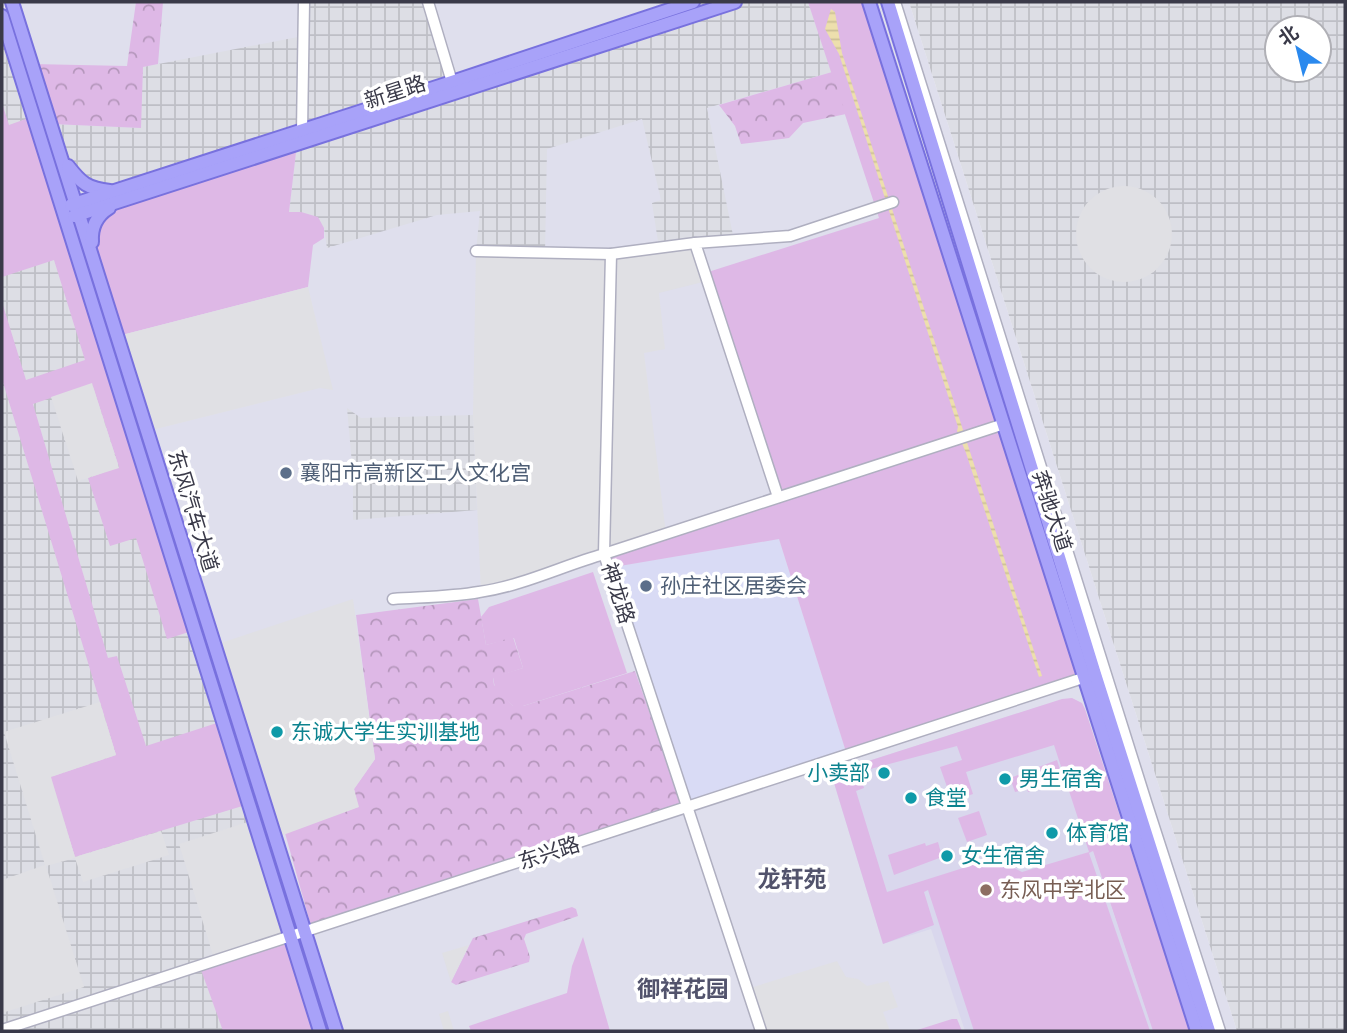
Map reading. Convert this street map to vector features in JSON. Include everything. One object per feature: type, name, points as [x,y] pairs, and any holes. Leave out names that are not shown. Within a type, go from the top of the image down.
[{"type":"main road","name":"东风汽车大道","points":[[12,2],[336,1031]]},
{"type":"main road","name":"新星路","points":[[116,197],[302,131],[692,2]]},
{"type":"main road","name":"新星路","points":[[65,213],[736,2]]},
{"type":"main road","name":"奔驰大道","points":[[869,2],[1004,424],[1090,676],[1123,746],[1209,1031]]},
{"type":"main road","name":"奔驰大道","points":[[888,2],[1197,1031]]},
{"type":"main road","name":"东风汽车大道","points":[[2,16],[320,1031]]},
{"type":"main road","points":[[63,159],[80,181],[116,197],[100,213],[91,230],[92,253]]},
{"type":"street","points":[[302,131],[304,2]]},
{"type":"street","points":[[428,2],[452,82]]},
{"type":"street","points":[[895,2],[1123,746],[1220,1031]]},
{"type":"street","points":[[476,251],[611,254],[695,243],[790,236],[893,202]]},
{"type":"street","points":[[695,243],[778,498]]},
{"type":"street","points":[[393,599],[481,592],[544,575],[571,563],[604,554],[611,254]]},
{"type":"street","name":"神龙路","points":[[761,1031],[604,554],[1004,424]]},
{"type":"street","name":"东兴路","points":[[2,1030],[1090,676]]},
{"type":"shaded area","points":[[12,2],[909,2],[1237,1031],[336,1031]]},
{"type":"shaded area","points":[[304,2],[428,2],[452,82],[114,191],[96,189],[63,159],[52,124],[140,128],[143,67],[303,36]]},
{"type":"shaded area","points":[[735,2],[808,2],[832,72],[707,108],[734,240],[659,248],[652,203],[661,200],[642,119],[547,149],[545,253],[476,251],[480,211],[437,215],[327,248],[324,228],[289,213],[297,144]]},
{"type":"shaded area","points":[[909,2],[1345,2],[1345,1031],[1237,1031]]},
{"type":"shaded area","points":[[2,8],[45,151],[320,1031],[2,1031]]},
{"type":"shaded area","points":[[831,9],[835,12],[842,53],[1042,676],[1039,677],[957,431],[958,427],[839,54],[825,29]]},
{"type":"shaded area","points":[[1124,186],[1142,190],[1158,200],[1168,216],[1172,234],[1168,252],[1158,268],[1142,278],[1124,282],[1106,278],[1090,268],[1080,252],[1076,234],[1080,216],[1090,200],[1106,190]]},
{"type":"shaded area","points":[[695,243],[707,281],[659,293],[665,349],[644,353],[666,534],[481,592],[473,415],[476,251],[611,254]]},
{"type":"shaded area","points":[[308,287],[333,390],[320,388],[148,431],[118,336]]},
{"type":"shaded area","points":[[92,383],[119,468],[78,481],[51,397]]},
{"type":"shaded area","points":[[347,408],[361,418],[473,415],[477,510],[353,520],[353,475]]},
{"type":"shaded area","points":[[779,539],[847,755],[689,807],[611,567]]},
{"type":"shaded area","points":[[353,599],[375,759],[354,789],[359,807],[275,838],[215,645]]},
{"type":"shaded area","points":[[100,702],[116,755],[51,777],[75,857],[161,831],[169,855],[83,882],[75,858],[46,866],[84,987],[2,1013],[2,880],[45,865],[4,732]]},
{"type":"shaded area","name":"东风中学北区","points":[[1044,705],[1153,1031],[965,1031],[931,929],[883,944],[831,773]]},
{"type":"shaded area","points":[[254,820],[291,938],[215,962],[179,844]]},
{"type":"shaded area","points":[[469,945],[451,982],[442,953]]},
{"type":"shaded area","points":[[837,961],[846,977],[858,979],[867,986],[888,981],[898,1007],[883,1012],[890,1031],[761,1031],[747,989]]},
{"type":"shaded area","points":[[448,1011],[454,1031],[444,1031],[439,1014]]},
{"type":"green space","points":[[136,2],[163,2],[158,64],[143,67],[141,128],[52,124],[32,64],[127,66]]},
{"type":"green space","points":[[808,2],[869,2],[1085,678],[847,755],[779,539],[608,568],[604,554],[778,497],[705,273],[879,218]]},
{"type":"green space","points":[[832,72],[846,114],[803,123],[789,138],[741,144],[735,126],[719,105]]},
{"type":"green space","points":[[2,103],[9,125],[34,116],[195,630],[167,639],[136,538],[110,546],[88,478],[119,467],[92,384],[33,404],[108,658],[117,656],[146,746],[223,721],[249,804],[75,857],[50,777],[116,755],[2,379],[2,302],[26,380],[85,360],[54,260],[2,277]]},
{"type":"green space","points":[[297,144],[289,212],[318,217],[324,228],[324,238],[313,245],[308,287],[118,336],[92,253],[100,213]]},
{"type":"green space","points":[[593,572],[627,673],[523,706],[513,706],[495,688],[493,677],[523,668],[514,638],[486,645],[481,617],[489,607]]},
{"type":"green space","points":[[478,599],[486,645],[513,637],[523,668],[493,678],[494,685],[513,706],[523,706],[635,671],[681,803],[311,926],[285,833],[358,807],[354,789],[375,759],[356,615]]},
{"type":"green space","name":"东风中学北区","points":[[1072,698],[1082,703],[1085,709],[1190,1031],[1153,1031],[1093,851],[1089,853],[1150,1031],[974,1031],[928,890],[924,892],[934,925],[883,944],[831,773]],"holes":[[[1054,745],[1089,852],[1022,872],[995,858],[887,892],[856,791],[864,788],[859,772],[957,746],[962,760],[940,767],[952,801],[973,794],[966,772]]]},
{"type":"green space","points":[[1057,760],[1063,779],[1028,792],[1027,789],[1015,792],[1010,778]]},
{"type":"green space","points":[[979,811],[987,835],[967,842],[958,818]]},
{"type":"green space","points":[[938,842],[942,857],[894,875],[888,855],[925,843],[926,846]]},
{"type":"green space","points":[[572,907],[576,909],[578,916],[526,934],[524,939],[529,962],[456,985],[451,982],[473,938]]},
{"type":"green space","points":[[583,937],[610,1031],[471,1031],[469,1026],[567,993],[572,966]]},
{"type":"green space","points":[[291,938],[320,1031],[223,1031],[200,967]]},
{"type":"green space","points":[[957,1019],[962,1031],[914,1031]]},
{"type":"place","name":"襄阳市高新区工人文化宫","points":[[286,473]]},
{"type":"place","name":"孙庄社区居委会","points":[[646,586]]},
{"type":"place","name":"东诚大学生实训基地","points":[[277,732]]},
{"type":"place","name":"小卖部","points":[[884,773]]},
{"type":"place","name":"男生宿舍","points":[[1005,779]]},
{"type":"place","name":"食堂","points":[[911,798]]},
{"type":"place","name":"体育馆","points":[[1052,833]]},
{"type":"place","name":"女生宿舍","points":[[947,856]]},
{"type":"place","name":"东风中学北区","points":[[986,890]]},
{"type":"district","name":"龙轩苑","points":[[792,879]]},
{"type":"district","name":"御祥花园","points":[[683,989]]}]
